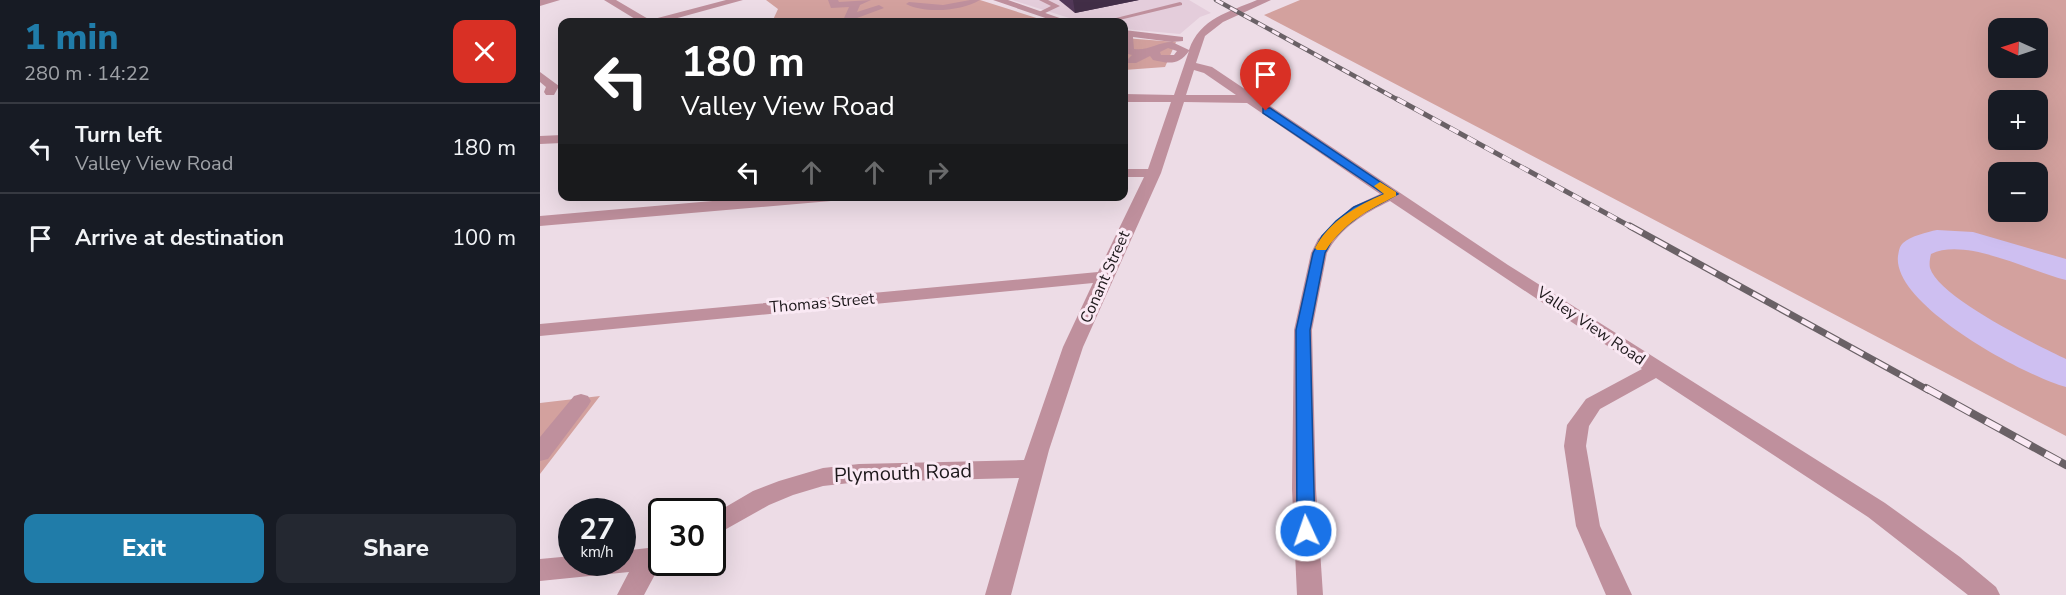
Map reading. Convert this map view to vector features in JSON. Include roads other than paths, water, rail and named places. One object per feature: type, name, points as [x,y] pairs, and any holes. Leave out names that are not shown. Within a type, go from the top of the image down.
[{"type":"street","points":[[540,3],[555,0]]},
{"type":"street","points":[[609,0],[640,18]]},
{"type":"street","points":[[668,18],[738,0]]},
{"type":"street","points":[[833,0],[835,6],[861,2]]},
{"type":"street","points":[[998,0],[1052,18]]},
{"type":"street","name":"Conant Street","points":[[998,595],[1033,469],[1073,347],[1154,173],[1198,41],[1205,30],[1219,20],[1266,0]]},
{"type":"street","points":[[861,2],[849,18],[879,8]]},
{"type":"street","points":[[1128,36],[1198,41]]},
{"type":"street","points":[[1128,51],[1143,53],[1132,61]]},
{"type":"street","name":"Valley View Road","points":[[1190,65],[1208,70],[1657,369],[1891,520],[1953,565],[1987,595]]},
{"type":"street","points":[[540,76],[553,86],[551,92]]},
{"type":"street","points":[[1128,98],[1250,99]]},
{"type":"street","points":[[540,140],[558,139]]},
{"type":"street","points":[[1128,173],[1154,173]]},
{"type":"street","points":[[1310,595],[1304,489],[1303,330],[1305,319],[1319,253],[1326,239],[1359,210],[1392,194]]},
{"type":"street","points":[[540,221],[773,201]]},
{"type":"street","name":"Thomas Street","points":[[540,330],[1104,277]]},
{"type":"street","points":[[1619,595],[1588,526],[1575,446],[1578,424],[1593,404],[1657,369]]},
{"type":"street","points":[[540,453],[581,402]]},
{"type":"street","name":"Plymouth Road","points":[[726,519],[761,498],[787,487],[824,477],[859,473],[1033,469]]},
{"type":"street","points":[[540,570],[558,568]]},
{"type":"street","points":[[630,595],[648,569]]},
{"type":"lane","points":[[909,3],[921,7],[948,8],[977,0]]},
{"type":"lane","points":[[1039,14],[1057,6],[1042,0]]},
{"type":"lane","points":[[1121,18],[1180,4]]},
{"type":"waterway","points":[[2066,270],[1973,241],[1937,239],[1915,249],[1914,268],[1922,282],[1937,298],[1981,329],[2066,374]]},
{"type":"railway","points":[[1216,0],[1400,101]]},
{"type":"railway","points":[[1397,99],[1633,228]]},
{"type":"railway","points":[[1630,226],[1928,390]]},
{"type":"railway","points":[[1926,388],[2066,465]]}]
